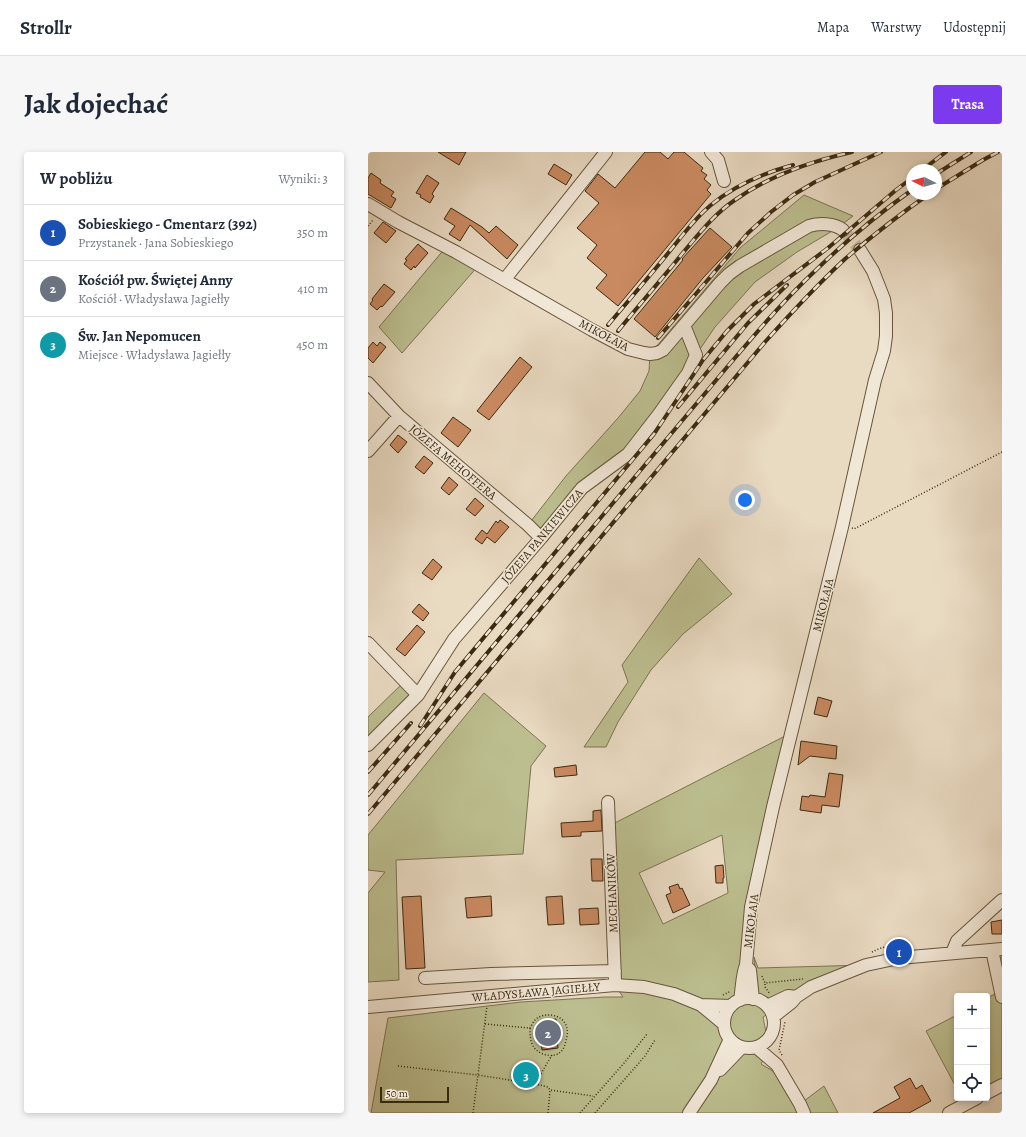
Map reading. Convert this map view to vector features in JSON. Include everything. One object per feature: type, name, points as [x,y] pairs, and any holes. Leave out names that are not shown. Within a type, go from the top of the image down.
[{"type":"street","points":[[505,279],[606,152]]},
{"type":"street","points":[[711,152],[718,160],[724,181]]},
{"type":"street","name":"MIKOŁAJA","points":[[368,204],[398,222],[505,279],[592,330],[628,349],[650,354],[663,350],[720,283],[740,266],[809,226],[825,224],[839,227],[843,230]]},
{"type":"street","name":"MIKOŁAJA","points":[[735,1003],[743,987],[751,907],[771,814],[842,527],[875,380],[884,351],[886,336],[886,313],[884,299],[873,271],[860,250]]},
{"type":"street","name":"JÓZEFA PANKIEWICZA","points":[[368,745],[418,695],[454,638],[541,538],[582,488],[628,454],[659,414],[688,373],[696,355],[684,326]]},
{"type":"street","name":"JÓZEFA MEHOFFERA","points":[[368,383],[399,416],[528,525],[541,538]]},
{"type":"street","points":[[368,452],[399,416]]},
{"type":"street","points":[[368,643],[418,695]]},
{"type":"street","name":"MECHANIKÓW","points":[[608,802],[616,985]]},
{"type":"street","points":[[952,953],[957,941],[1002,900]]},
{"type":"street","points":[[773,1017],[796,997],[811,987],[866,965],[899,958],[997,949],[993,973],[1002,997]]},
{"type":"street","name":"MIKOŁAJA","points":[[746,965],[750,970],[753,999]]},
{"type":"street","points":[[425,978],[491,974],[615,971]]},
{"type":"street","name":"WŁADYSŁAWA JAGIEŁŁY","points":[[368,1007],[616,985],[644,987],[661,991],[701,1005],[724,1024]]},
{"type":"street","points":[[769,1001],[774,1024],[770,1037],[761,1045],[749,1048],[742,1047],[730,1040],[724,1024],[727,1012],[735,1003],[746,998],[769,1001],[788,996],[796,997]]},
{"type":"street","name":"WŁADYSŁAWA JAGIEŁŁY","points":[[701,1005],[735,1003]]},
{"type":"street","points":[[770,1037],[804,1113]]},
{"type":"street","points":[[689,1113],[711,1080],[730,1040]]},
{"type":"street","points":[[711,1080],[742,1047]]},
{"type":"street","points":[[756,1047],[780,1061]]},
{"type":"street","points":[[990,1091],[1002,1085]]},
{"type":"street","points":[[949,1113],[971,1101]]},
{"type":"path","points":[[842,527],[854,529],[1002,452]]},
{"type":"path","points":[[760,971],[768,993],[769,1001]]},
{"type":"path","points":[[761,985],[802,979]]},
{"type":"path","points":[[473,1113],[487,1003]]},
{"type":"path","points":[[548,1014],[556,1016],[564,1021],[567,1028],[567,1038],[564,1048],[558,1054],[552,1056],[542,1053],[533,1047],[530,1038],[530,1028],[535,1021],[541,1017],[548,1014]]},
{"type":"path","points":[[780,1061],[779,1050],[786,1017]]},
{"type":"path","points":[[485,1024],[530,1028]]},
{"type":"path","points":[[580,1113],[625,1062],[647,1034]]},
{"type":"path","points":[[595,1113],[646,1056],[655,1040]]},
{"type":"path","points":[[535,1084],[552,1056]]},
{"type":"path","points":[[398,1066],[478,1075],[548,1086],[550,1090],[593,1096]]},
{"type":"path","points":[[548,1113],[550,1090]]},
{"type":"green space","points":[[804,195],[853,216],[839,227],[797,252],[755,282],[715,327],[659,414],[541,538],[528,525],[566,476],[640,391],[649,371],[650,354],[740,248]]},
{"type":"green space","points":[[446,247],[479,265],[402,353],[379,327]]},
{"type":"green space","points":[[699,558],[732,594],[683,634],[651,670],[618,722],[606,747],[584,747],[628,682],[622,665]]},
{"type":"green space","points":[[405,681],[418,695],[368,745],[368,717]]},
{"type":"green space","points":[[484,693],[546,746],[531,766],[523,854],[396,860],[399,980],[368,982],[368,893],[385,872],[368,870],[368,835]]},
{"type":"green space","points":[[791,733],[773,807],[746,965],[755,968],[754,957],[758,968],[866,965],[811,987],[763,1017],[766,1035],[766,1053],[761,1064],[786,1079],[800,1104],[824,1086],[838,1113],[371,1113],[388,1018],[521,1002],[623,997],[615,985],[609,826]],"holes":[[[722,835],[728,893],[663,924],[639,873]]]},
{"type":"green space","points":[[1002,949],[1002,1085],[990,1091],[990,996],[1001,991],[992,950]]},
{"type":"green space","points":[[954,1017],[954,1083],[926,1031]]},
{"type":"building","points":[[438,152],[466,152],[459,165]]},
{"type":"building","points":[[645,152],[660,152],[668,159],[674,152],[684,152],[703,168],[701,171],[707,175],[704,179],[711,185],[707,190],[711,194],[618,306],[596,288],[607,275],[587,258],[597,245],[577,228],[599,203],[585,191],[598,174],[615,188]]},
{"type":"building","points":[[554,164],[572,175],[566,185],[548,174]]},
{"type":"building","points":[[371,173],[381,180],[380,183],[394,192],[391,196],[396,199],[391,208],[368,194],[368,178]]},
{"type":"building","points":[[427,175],[439,183],[432,194],[434,196],[430,203],[420,197],[421,195],[416,193]]},
{"type":"building","points":[[451,208],[489,233],[496,226],[518,245],[507,259],[470,225],[460,241],[449,234],[455,226],[444,219]]},
{"type":"building","points":[[383,222],[396,231],[386,243],[374,233]]},
{"type":"building","points":[[710,228],[732,247],[703,278],[655,337],[634,319],[683,260],[682,259]]},
{"type":"building","points":[[418,244],[428,253],[415,268],[414,266],[411,270],[404,264],[407,260],[405,259]]},
{"type":"building","points":[[384,284],[395,292],[382,307],[381,306],[377,310],[370,304],[373,300],[372,299]]},
{"type":"building","points":[[373,342],[377,346],[380,342],[386,347],[373,363],[368,358],[368,348]]},
{"type":"building","points":[[520,357],[532,367],[489,420],[477,411]]},
{"type":"building","points":[[453,417],[471,430],[458,447],[441,433]]},
{"type":"building","points":[[398,435],[407,442],[398,453],[390,445]]},
{"type":"building","points":[[424,456],[433,463],[424,474],[415,467]]},
{"type":"building","points":[[449,477],[458,485],[449,495],[441,488]]},
{"type":"building","points":[[475,498],[484,506],[475,516],[466,509]]},
{"type":"building","points":[[500,520],[509,527],[495,543],[487,537],[482,544],[475,539],[482,530],[487,534],[496,521],[498,523]]},
{"type":"building","points":[[433,559],[442,567],[432,580],[422,573]]},
{"type":"building","points":[[419,604],[429,613],[423,621],[412,612]]},
{"type":"building","points":[[417,625],[425,632],[405,656],[396,649]]},
{"type":"building","points":[[818,697],[832,701],[827,717],[814,714]]},
{"type":"building","points":[[801,741],[837,746],[836,759],[810,756],[798,765]]},
{"type":"building","points":[[576,765],[577,775],[555,777],[554,768]]},
{"type":"building","points":[[829,773],[843,775],[839,807],[822,805],[821,813],[800,810],[802,796],[809,797],[810,795],[825,797]]},
{"type":"building","points":[[601,810],[602,831],[581,832],[581,836],[562,837],[561,823],[593,821],[593,811]]},
{"type":"building","points":[[591,859],[602,859],[603,881],[592,881]]},
{"type":"building","points":[[723,865],[723,883],[716,883],[715,866]]},
{"type":"building","points":[[678,884],[680,889],[682,888],[690,905],[673,913],[666,895],[671,893],[669,887]]},
{"type":"building","points":[[421,896],[425,968],[406,969],[402,897]]},
{"type":"building","points":[[491,896],[492,916],[467,918],[465,898]]},
{"type":"building","points":[[562,896],[564,924],[548,925],[546,897]]},
{"type":"building","points":[[598,908],[599,924],[580,925],[579,909]]},
{"type":"building","points":[[1002,920],[1002,934],[992,934],[991,922]]},
{"type":"building","points":[[556,1019],[556,1027],[559,1027],[560,1037],[557,1037],[558,1048],[542,1050],[541,1039],[536,1040],[535,1029],[540,1028],[540,1021]]},
{"type":"building","points":[[910,1078],[916,1089],[922,1085],[931,1101],[909,1113],[873,1113],[900,1098],[894,1087]]},
{"type":"tunnel","points":[[843,230],[860,250]]},
{"type":"railway","points":[[618,331],[700,232],[727,206],[748,191],[791,170],[852,152]]},
{"type":"railway","points":[[658,338],[748,233],[771,212],[793,195],[815,182],[881,152]]},
{"type":"railway","points":[[930,164],[946,152]]},
{"type":"railway","points":[[942,170],[971,152]]},
{"type":"railway","points":[[942,185],[998,152]]},
{"type":"railway","points":[[608,325],[689,227],[711,205],[730,191],[750,180],[793,165]]},
{"type":"railway","points":[[420,726],[455,672],[654,434],[703,360],[727,331],[754,304],[828,248],[906,182]]},
{"type":"railway","points":[[368,795],[770,317],[804,281],[839,249],[906,194]]},
{"type":"railway","points":[[368,814],[765,342],[814,289],[845,259],[886,225],[920,200]]},
{"type":"railway","points":[[678,407],[748,323],[787,285]]},
{"type":"railway","points":[[368,772],[411,723]]},
{"type":"place","name":"Sobieskiego - Cmentarz (392)","points":[[899,952]]},
{"type":"place","name":"Kościół pw. Świętej Anny","points":[[548,1033]]},
{"type":"place","name":"Św. Jan Nepomucen","points":[[526,1075]]}]
